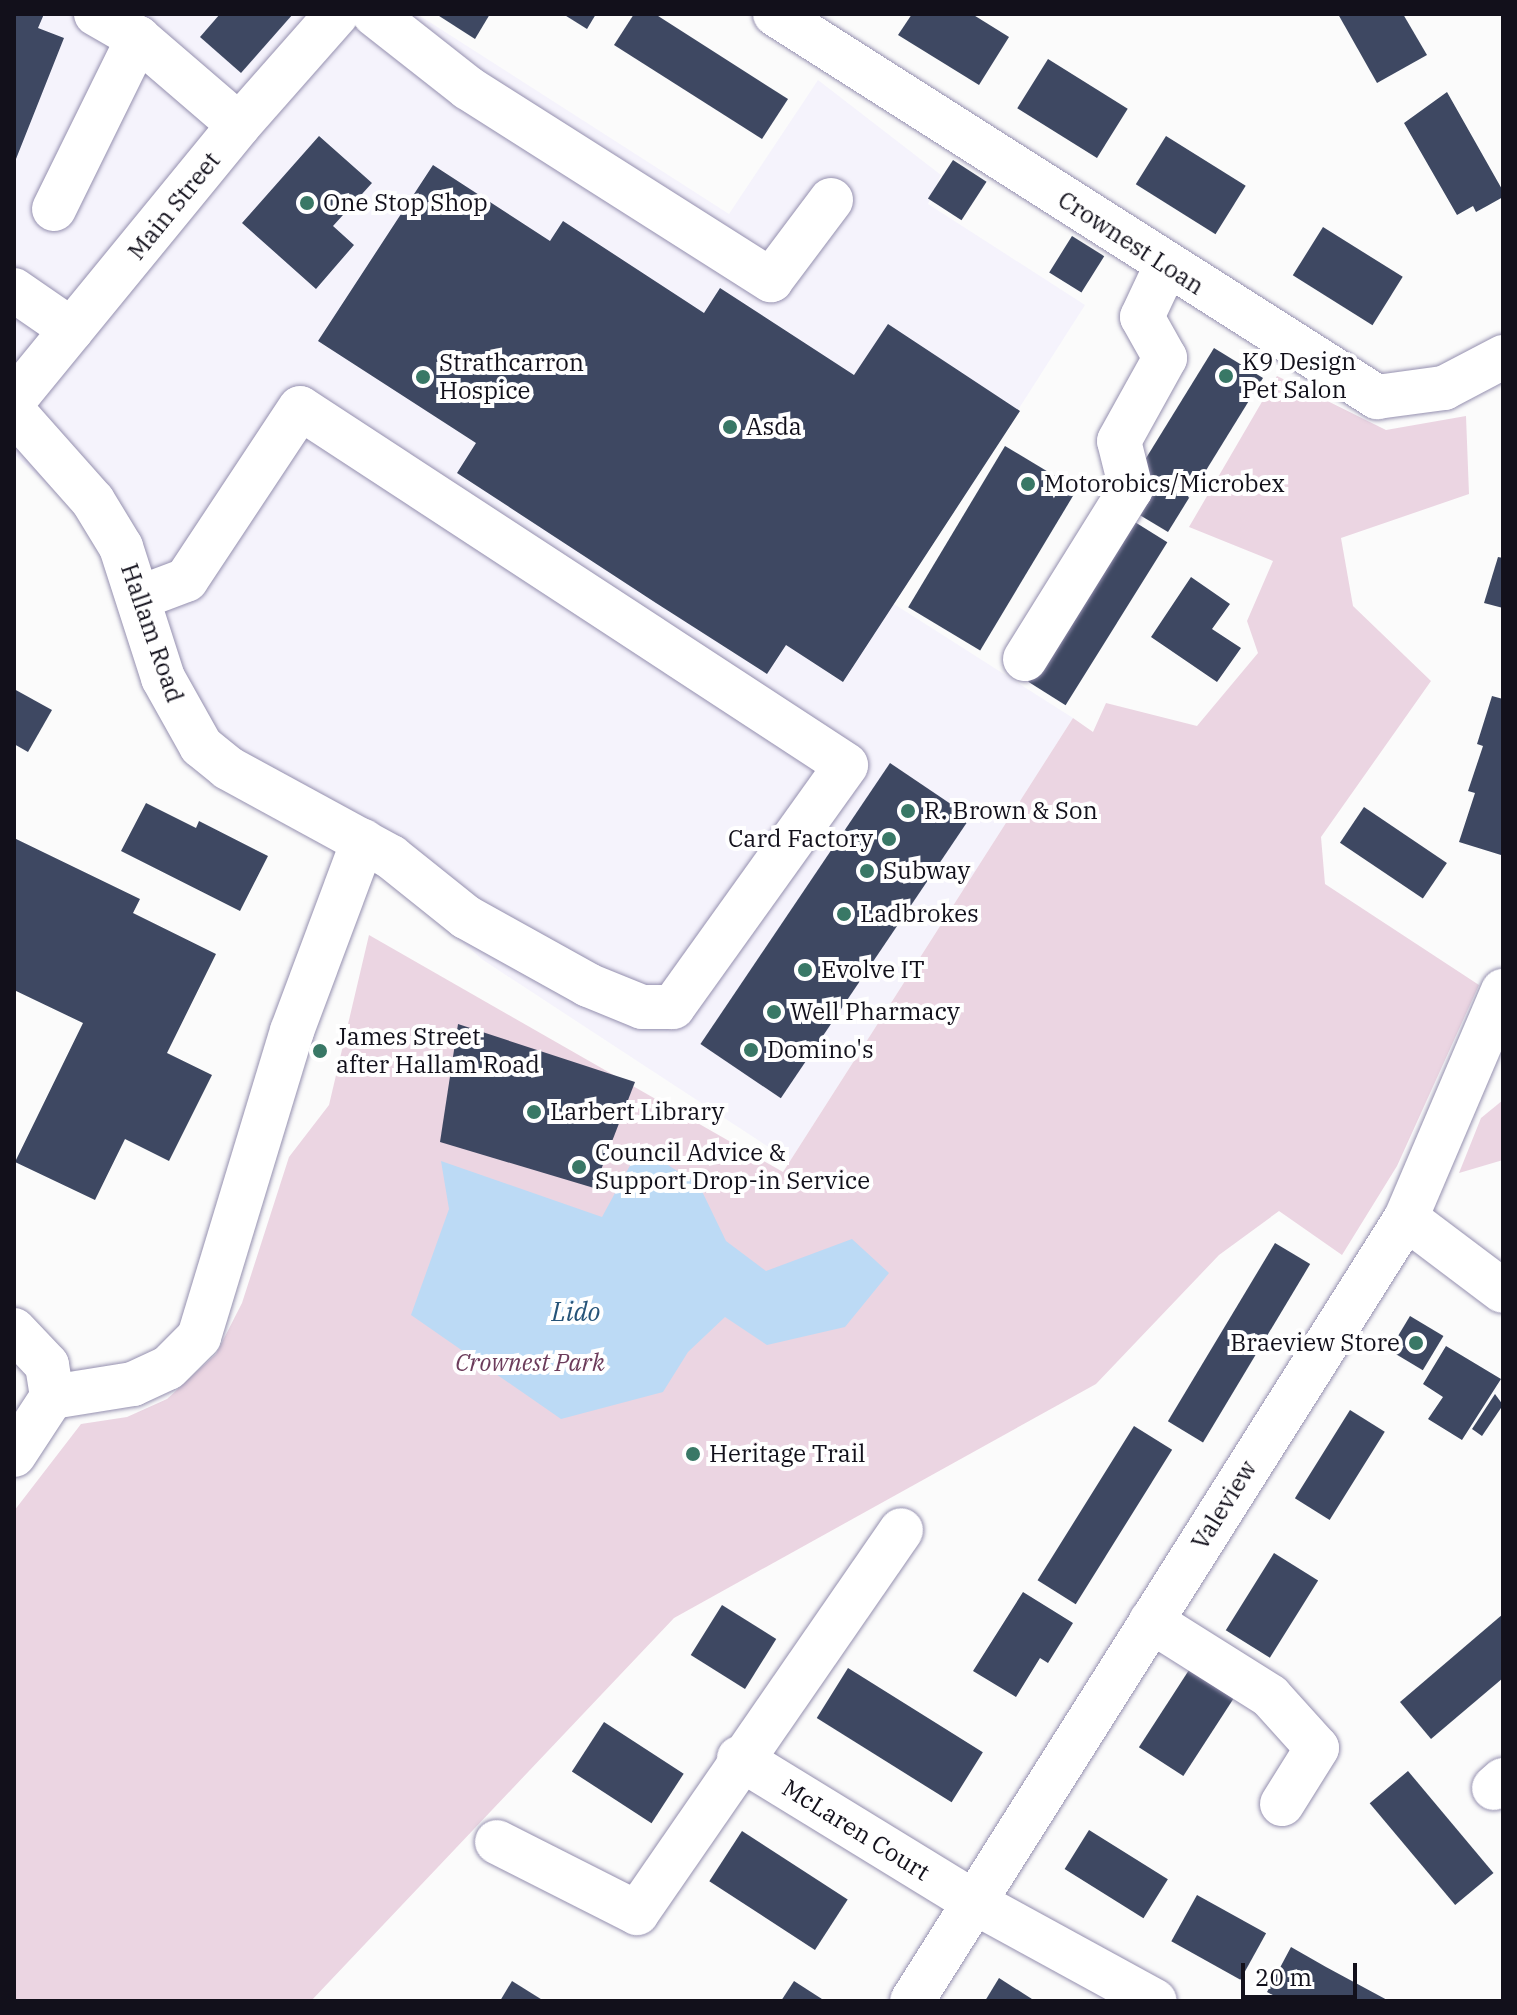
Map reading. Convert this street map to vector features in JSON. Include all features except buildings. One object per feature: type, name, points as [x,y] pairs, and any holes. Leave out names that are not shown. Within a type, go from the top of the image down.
[{"type":"street","points":[[96,14],[138,38],[239,125]]},
{"type":"street","name":"Main Street","points":[[14,400],[239,125],[337,14]]},
{"type":"street","points":[[374,14],[468,88],[771,280],[831,200]]},
{"type":"street","name":"Crownest Loan","points":[[775,14],[1166,266],[1377,397],[1444,388],[1503,357]]},
{"type":"street","points":[[54,209],[138,38]]},
{"type":"street","points":[[1025,659],[1131,489],[1119,441],[1165,358],[1142,317],[1166,266]]},
{"type":"street","points":[[14,290],[72,330]]},
{"type":"street","name":"Hallam Road","points":[[14,412],[93,501],[121,547],[141,597],[163,678],[201,746],[228,768],[391,857],[466,917],[588,985],[642,1007],[673,1007],[846,765],[300,408],[186,580],[141,597]]},
{"type":"street","points":[[52,1397],[133,1384],[168,1368],[199,1337],[292,1031],[363,841]]},
{"type":"street","name":"Valeview","points":[[912,2001],[1406,1218],[1492,1048],[1503,991]]},
{"type":"street","points":[[1406,1218],[1503,1291]]},
{"type":"street","points":[[14,1330],[47,1365],[52,1397],[14,1455]]},
{"type":"street","points":[[497,1842],[637,1913],[739,1758],[901,1530]]},
{"type":"street","points":[[1151,1621],[1270,1696],[1317,1748],[1282,1804]]},
{"type":"street","name":"McLaren Court","points":[[739,1758],[974,1902],[1155,2001]]},
{"type":"shaded area","points":[[14,14],[417,14],[729,214],[818,80],[941,175],[928,204],[1085,305],[894,604],[1073,718],[790,1161],[483,960],[207,721],[97,530],[14,454]]},
{"type":"green space","name":"Crownest Park","points":[[1277,376],[1386,430],[1466,416],[1469,494],[1341,538],[1353,606],[1431,681],[1321,837],[1325,884],[1479,985],[1397,1166],[1342,1255],[1279,1211],[1219,1255],[1096,1384],[674,1618],[311,2001],[14,2001],[14,1511],[81,1424],[127,1417],[167,1399],[216,1354],[242,1303],[289,1157],[329,1105],[369,935],[783,1172],[1073,718],[1093,732],[1106,703],[1197,726],[1258,653],[1247,621],[1273,561],[1189,527]]},
{"type":"green space","points":[[1503,1100],[1503,1160],[1459,1173],[1481,1118]]},
{"type":"water","name":"Lido","points":[[640,1147],[699,1185],[726,1241],[766,1271],[852,1239],[889,1273],[845,1327],[767,1345],[725,1317],[688,1352],[663,1392],[561,1419],[411,1315],[449,1209],[441,1161],[602,1217]]},
{"type":"place","name":"One Stop Shop","points":[[307,203]]},
{"type":"place","name":"K9 Design Pet Salon","points":[[1226,376]]},
{"type":"place","name":"Strathcarron Hospice","points":[[423,377]]},
{"type":"place","name":"Asda","points":[[730,427]]},
{"type":"place","name":"Motorobics/Microbex","points":[[1028,484]]},
{"type":"place","name":"R. Brown & Son","points":[[908,811]]},
{"type":"place","name":"Card Factory","points":[[889,839]]},
{"type":"place","name":"Subway","points":[[867,871]]},
{"type":"place","name":"Ladbrokes","points":[[844,914]]},
{"type":"place","name":"Evolve IT","points":[[805,970]]},
{"type":"place","name":"Well Pharmacy","points":[[774,1012]]},
{"type":"place","name":"Domino's","points":[[751,1050]]},
{"type":"place","name":"James Street after Hallam Road","points":[[320,1051]]},
{"type":"place","name":"Larbert Library","points":[[534,1112]]},
{"type":"place","name":"Council Advice & Support Drop-in Service","points":[[579,1167]]},
{"type":"place","name":"Braeview Store","points":[[1416,1343]]},
{"type":"place","name":"Heritage Trail","points":[[693,1454]]}]
